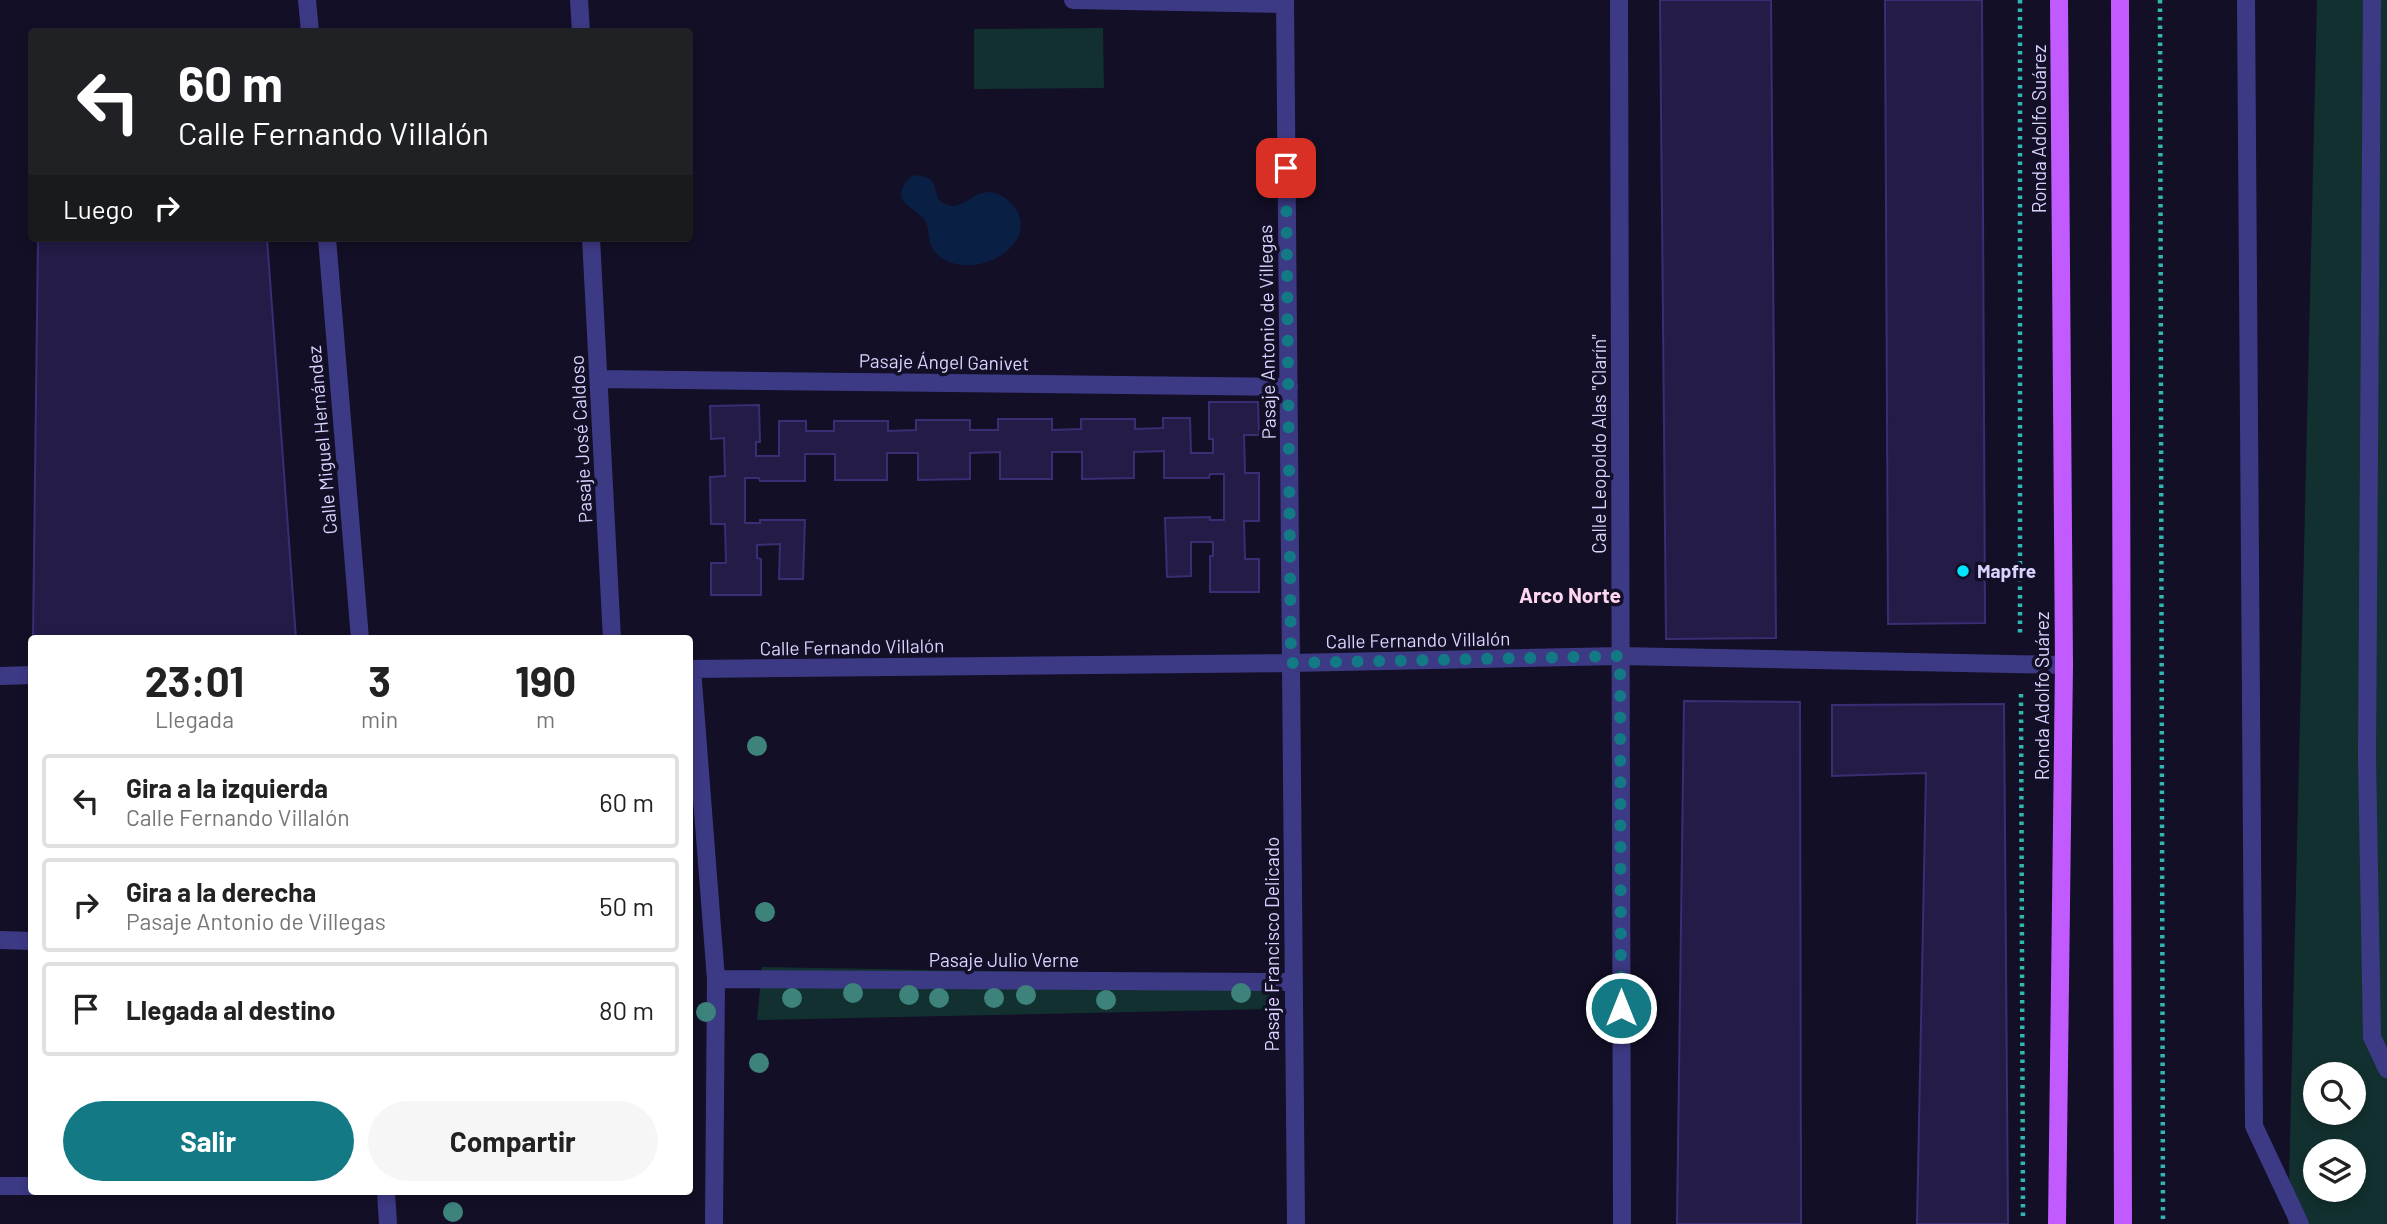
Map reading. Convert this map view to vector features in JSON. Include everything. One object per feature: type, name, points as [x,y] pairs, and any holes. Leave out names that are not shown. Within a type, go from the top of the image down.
[{"type":"main road","name":"Ronda Adolfo Suárez","points":[[2057,1224],[2064,665],[2059,0]]},
{"type":"main road","points":[[2119,0],[2123,1224]]},
{"type":"street","points":[[307,0],[310,28]]},
{"type":"street","points":[[579,0],[580,28]]},
{"type":"street","points":[[1073,0],[1285,2]]},
{"type":"street","name":"Calle Leopoldo Alas \"Clarín\"","points":[[1619,0],[1622,1224]]},
{"type":"street","points":[[2246,0],[2254,1126],[2300,1224]]},
{"type":"street","points":[[2372,0],[2367,757],[2372,1037],[2387,1069]]},
{"type":"street","name":"Pasaje Antonio de Villegas","points":[[1285,2],[1291,663]]},
{"type":"street","name":"Calle Miguel Hernández","points":[[327,242],[360,635]]},
{"type":"street","name":"Pasaje José Caldoso","points":[[591,242],[612,635]]},
{"type":"street","name":"Pasaje Ángel Ganivet","points":[[599,379],[1289,387]]},
{"type":"street","name":"Calle Fernando Villalón","points":[[693,669],[1291,663],[1620,656],[2064,665]]},
{"type":"street","name":"Pasaje Francisco Delicado","points":[[1291,663],[1296,1224]]},
{"type":"street","points":[[0,676],[28,675]]},
{"type":"street","points":[[693,694],[716,979],[714,1224]]},
{"type":"street","points":[[0,940],[28,941]]},
{"type":"street","name":"Pasaje Julio Verne","points":[[716,979],[1293,982]]},
{"type":"street","points":[[0,1186],[28,1186]]},
{"type":"street","points":[[386,1195],[388,1224]]},
{"type":"path","points":[[2020,0],[2023,1224]]},
{"type":"path","points":[[2160,0],[2163,1224]]},
{"type":"green space","points":[[2317,0],[2387,0],[2387,1224],[2288,1224]]},
{"type":"green space","points":[[1103,28],[1104,88],[974,89],[974,29]]},
{"type":"green space","points":[[762,967],[1279,976],[1276,1009],[757,1020]]},
{"type":"water","points":[[915,175],[931,180],[939,200],[948,205],[957,205],[989,192],[999,195],[1011,203],[1019,214],[1021,228],[1018,237],[1003,254],[980,264],[955,264],[944,260],[932,248],[923,218],[906,204],[901,196],[905,183]]},
{"type":"building","points":[[1660,0],[1771,0],[1776,638],[1666,639]]},
{"type":"building","points":[[1885,0],[1982,0],[1985,623],[1888,624]]},
{"type":"building","points":[[38,242],[267,242],[296,635],[33,635]]},
{"type":"building","points":[[1209,402],[1258,402],[1259,435],[1244,435],[1245,473],[1259,473],[1259,521],[1244,521],[1245,559],[1259,559],[1259,592],[1210,592],[1210,556],[1213,556],[1213,542],[1191,542],[1191,576],[1167,577],[1165,518],[1210,517],[1210,520],[1224,520],[1224,474],[1210,474],[1209,478],[1164,478],[1164,451],[1134,452],[1134,478],[1082,479],[1082,452],[1052,452],[1052,479],[1000,479],[1000,452],[970,453],[970,479],[918,480],[918,453],[887,453],[887,480],[835,480],[835,454],[805,454],[805,481],[760,481],[759,478],[745,478],[745,523],[760,523],[760,520],[805,520],[803,579],[779,579],[780,544],[757,545],[757,558],[761,559],[761,595],[711,595],[711,563],[726,563],[725,524],[711,524],[710,477],[725,476],[724,438],[711,439],[710,406],[759,405],[760,442],[756,442],[756,456],[779,456],[779,421],[806,421],[806,431],[834,431],[834,421],[888,421],[888,431],[916,430],[916,420],[970,420],[970,430],[998,430],[998,419],[1052,419],[1052,430],[1081,429],[1081,419],[1135,419],[1135,429],[1163,428],[1163,418],[1190,418],[1191,453],[1213,453],[1213,439],[1209,439]]},
{"type":"building","points":[[1684,701],[1800,702],[1801,1224],[1677,1224]]},
{"type":"building","points":[[2004,704],[2008,1224],[1917,1224],[1926,773],[1832,776],[1832,705]]},
{"type":"place","name":"Mapfre","points":[[1963,571]]},
{"type":"district","name":"Arco Norte","points":[[1570,596]]},
{"type":"route","points":[[1286,168],[1291,663],[1620,656],[1621,1008]]}]
